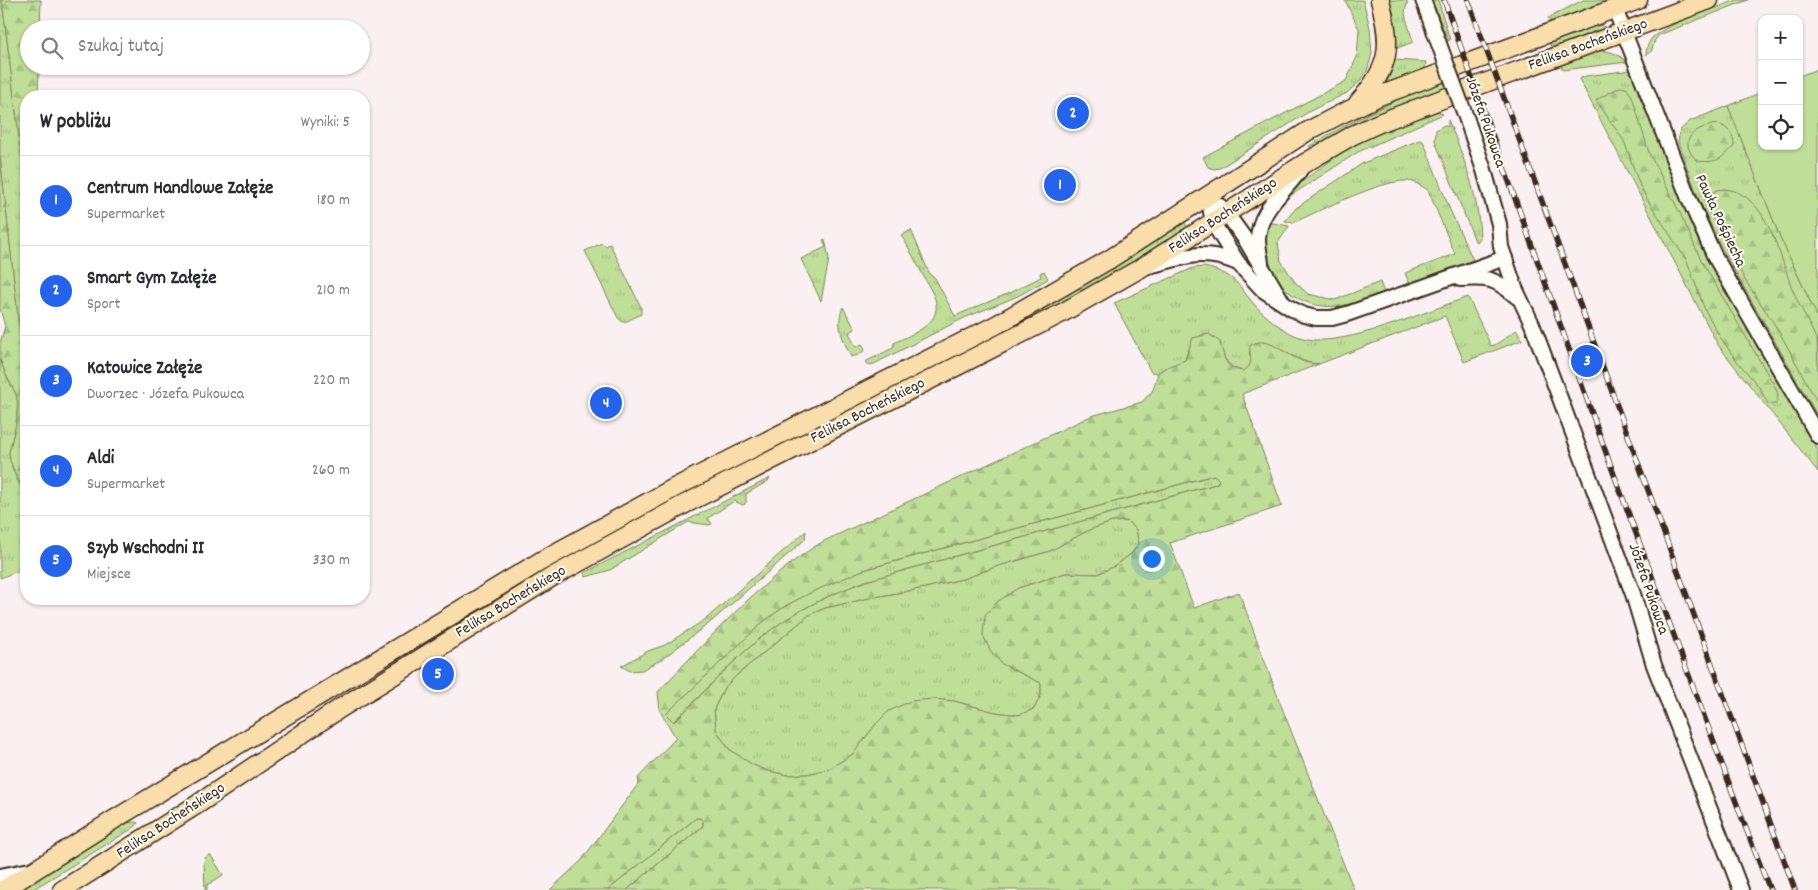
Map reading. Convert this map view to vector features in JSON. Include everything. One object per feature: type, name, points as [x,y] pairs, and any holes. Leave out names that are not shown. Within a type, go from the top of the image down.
[{"type":"main road","points":[[1354,108],[1376,82],[1385,62],[1387,38],[1380,0]]},
{"type":"main road","name":"Feliksa Bocheńskiego","points":[[3,890],[191,772],[556,552],[676,487],[1012,316],[1126,249],[1308,131],[1354,108],[1414,83],[1638,0]]},
{"type":"main road","name":"Feliksa Bocheńskiego","points":[[62,890],[198,804],[345,704],[560,573],[685,504],[1062,313],[1141,268],[1305,163],[1353,135],[1379,123],[1709,0]]},
{"type":"street","name":"Józefa Pukowca","points":[[1423,0],[1484,170],[1498,224],[1501,247],[1520,299],[1532,324],[1633,594],[1660,682],[1741,890]]},
{"type":"street","name":"Pawła Pośpiecha","points":[[1615,9],[1688,199],[1714,255],[1818,436]]},
{"type":"street","points":[[1261,263],[1258,239],[1264,215],[1272,202],[1296,176],[1305,163]]},
{"type":"street","points":[[1208,195],[1220,218],[1238,263],[1263,290],[1304,315],[1316,318],[1332,318],[1354,312],[1505,258]]},
{"type":"street","points":[[1220,218],[1261,263],[1284,304]]},
{"type":"street","points":[[1141,268],[1207,254],[1223,257],[1238,263]]},
{"type":"street","name":"Józefa Pukowca","points":[[1446,279],[1484,278],[1502,285],[1520,299]]},
{"type":"street","points":[[0,876],[36,869]]},
{"type":"green space","points":[[0,0],[2,0],[20,144],[20,334],[0,156]]},
{"type":"green space","points":[[2,0],[41,0],[40,20],[20,20],[20,75],[39,75],[38,90],[20,90],[20,144]]},
{"type":"green space","points":[[1345,0],[1363,0],[1370,28],[1372,54],[1367,71],[1360,81],[1347,93],[1310,111],[1220,168],[1208,167],[1203,157],[1346,81],[1357,57],[1359,29]]},
{"type":"green space","points":[[1387,0],[1407,0],[1405,15],[1413,42],[1395,49]]},
{"type":"green space","points":[[1432,0],[1438,0],[1450,40],[1448,41]]},
{"type":"green space","points":[[1583,0],[1617,0],[1551,25],[1548,18]]},
{"type":"green space","points":[[1737,0],[1748,0],[1659,35],[1651,52],[1646,55],[1650,41],[1661,31],[1681,21]]},
{"type":"green space","points":[[1600,25],[1609,29],[1552,50],[1549,41],[1589,26]]},
{"type":"green space","points":[[1596,51],[1613,53],[1627,62],[1563,70],[1560,64]]},
{"type":"green space","points":[[1394,60],[1426,62],[1424,71],[1385,84]]},
{"type":"green space","points":[[1818,69],[1818,318],[1780,237],[1728,106],[1758,94],[1758,150],[1803,150],[1803,75]]},
{"type":"green space","points":[[1631,70],[1681,199],[1710,259],[1818,450],[1818,472],[1718,345],[1579,79],[1586,76]]},
{"type":"green space","points":[[1446,79],[1448,88],[1360,123],[1311,149],[1309,146],[1376,110]]},
{"type":"green space","points":[[1620,87],[1626,88],[1632,96],[1649,153],[1680,213],[1701,260],[1775,388],[1778,397],[1775,404],[1768,404],[1759,387],[1720,337],[1705,310],[1687,261],[1647,199],[1640,186],[1624,141],[1596,100]]},
{"type":"green space","points":[[1728,106],[1780,237],[1818,318],[1818,417],[1722,249],[1699,200],[1678,142],[1680,130],[1690,121]]},
{"type":"green space","points":[[1437,110],[1443,114],[1358,152],[1290,196],[1273,214],[1276,206],[1293,188],[1356,142],[1384,129]]},
{"type":"green space","points":[[1448,120],[1460,148],[1474,192],[1480,238],[1477,242],[1435,141],[1436,130],[1444,125],[1448,127]]},
{"type":"green space","points":[[1718,124],[1730,132],[1734,146],[1718,160],[1697,161],[1688,146],[1688,140],[1696,131]]},
{"type":"green space","points":[[1419,140],[1424,143],[1450,210],[1473,260],[1410,284],[1405,273],[1455,254],[1428,190],[1409,181],[1382,185],[1333,204],[1293,223],[1285,221],[1296,208],[1363,163]]},
{"type":"green space","points":[[0,156],[20,334],[20,484],[10,461],[9,453],[16,424],[18,403],[16,394],[0,359],[0,343],[5,326],[0,309]]},
{"type":"green space","points":[[1725,189],[1740,193],[1752,202],[1770,230],[1794,293],[1817,341],[1818,403],[1775,325],[1745,280],[1724,235],[1707,208],[1705,198],[1717,190]]},
{"type":"green space","points":[[1184,222],[1189,229],[1066,302],[812,431],[811,428]]},
{"type":"green space","points":[[1267,222],[1289,226],[1278,243],[1281,261],[1295,282],[1308,294],[1335,300],[1380,282],[1384,293],[1339,306],[1311,304],[1298,298],[1277,280],[1270,269],[1264,241]]},
{"type":"green space","points":[[911,230],[930,275],[935,278],[955,316],[1041,277],[1040,273],[1044,271],[1048,279],[1018,296],[964,318],[874,364],[868,365],[865,362],[893,348],[894,343],[918,331],[931,321],[935,314],[934,296],[901,236]]},
{"type":"green space","points":[[825,239],[829,259],[821,301],[801,259],[826,247],[823,240]]},
{"type":"green space","points":[[602,243],[605,246],[610,244],[641,307],[641,314],[627,321],[623,322],[618,318],[585,251]]},
{"type":"green space","points":[[1204,267],[1217,270],[1234,280],[1270,319],[1301,338],[1324,340],[1365,333],[1468,297],[1491,346],[1517,330],[1522,340],[1464,362],[1445,316],[1319,364],[1304,361],[1263,342],[1249,352],[1250,363],[1248,368],[1243,371],[1234,368],[1228,362],[1216,339],[1210,335],[1201,335],[1188,350],[1185,360],[1158,373],[1151,372],[1114,303],[1193,268]]},
{"type":"green space","points":[[843,307],[855,329],[849,333],[856,347],[862,344],[865,350],[851,357],[840,326]]},
{"type":"green space","points":[[1209,334],[1219,341],[1226,361],[1236,370],[1243,371],[1247,369],[1251,360],[1250,346],[1262,342],[1273,345],[1301,361],[1319,364],[1242,394],[1282,506],[1170,543],[1194,608],[1239,592],[1282,708],[1354,890],[627,890],[703,826],[703,821],[700,818],[696,818],[608,890],[550,890],[581,861],[639,783],[638,778],[676,738],[660,711],[658,692],[726,621],[768,582],[824,541],[1091,416],[1142,402],[1153,390],[1158,373],[1185,360],[1193,338]],"holes":[[[1214,475],[1219,480],[1216,484],[866,581],[841,591],[793,615],[758,640],[733,662],[674,722],[666,714],[763,622],[785,606],[812,592],[863,570]],[[1127,521],[1136,529],[1139,544],[1132,553],[1115,566],[1098,574],[1066,573],[1018,588],[997,602],[985,615],[983,635],[990,650],[1002,664],[1041,683],[1041,695],[1034,709],[1019,715],[995,712],[954,701],[933,699],[911,701],[889,711],[876,724],[853,754],[829,769],[807,774],[788,775],[768,771],[753,765],[729,749],[716,730],[714,709],[724,688],[809,615],[825,608],[966,578],[995,567],[1050,551],[1089,530],[1112,522]]]},
{"type":"green space","points":[[0,359],[16,394],[18,403],[16,424],[9,453],[13,471],[20,485],[20,570],[0,578]]},
{"type":"green space","points":[[1214,475],[1219,480],[1216,484],[866,581],[841,591],[805,608],[758,640],[733,662],[673,722],[665,714],[754,629],[804,595],[833,582],[863,570]]},
{"type":"green space","points":[[770,478],[746,494],[746,503],[743,505],[734,501],[708,518],[712,524],[688,522],[610,570],[586,577],[584,573]]},
{"type":"green space","points":[[1127,521],[1136,529],[1139,544],[1132,553],[1115,566],[1098,574],[1066,573],[1018,588],[983,635],[994,654],[1006,665],[1041,683],[1041,695],[1034,709],[1019,715],[995,712],[954,701],[933,699],[889,711],[876,724],[853,754],[829,769],[807,774],[788,775],[768,771],[753,765],[729,749],[716,730],[714,709],[724,688],[809,615],[825,608],[966,578],[995,567],[1050,551],[1088,530],[1112,522]]},
{"type":"green space","points":[[806,531],[805,539],[801,543],[712,621],[662,659],[642,670],[630,671],[621,666],[648,651],[665,645],[706,619]]},
{"type":"green space","points":[[696,818],[700,818],[703,821],[703,826],[627,890],[608,890]]},
{"type":"green space","points":[[125,823],[138,823],[135,827],[32,890],[18,890]]},
{"type":"green space","points":[[210,854],[223,875],[207,885],[207,890],[205,890],[204,862],[205,858]]},
{"type":"railway","points":[[1444,0],[1609,461],[1770,890]]},
{"type":"railway","points":[[1468,0],[1795,890]]},
{"type":"place","name":"Smart Gym Załęże","points":[[1073,113]]},
{"type":"place","name":"Centrum Handlowe Załęże","points":[[1060,185]]},
{"type":"place","name":"Katowice Załęże","points":[[1587,361]]},
{"type":"place","name":"Aldi","points":[[606,403]]},
{"type":"place","name":"Szyb Wschodni II","points":[[438,674]]}]
